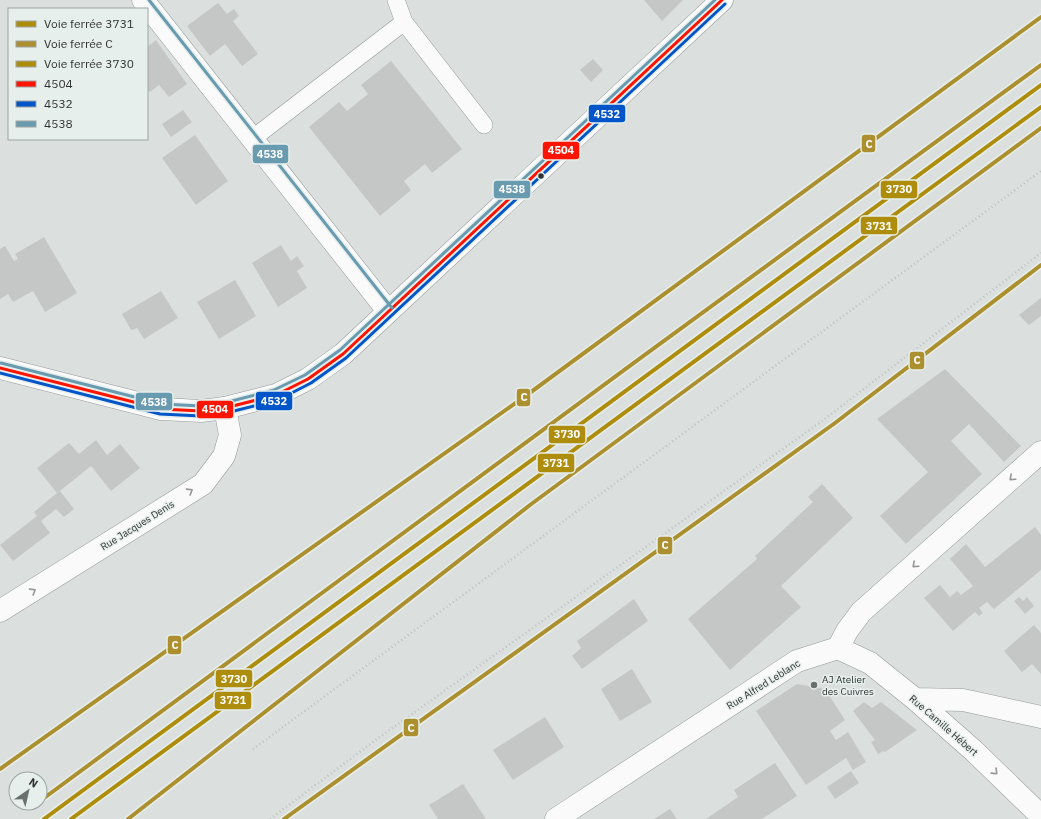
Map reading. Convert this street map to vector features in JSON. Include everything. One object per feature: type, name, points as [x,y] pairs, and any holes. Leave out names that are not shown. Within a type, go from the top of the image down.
[{"type":"street","points":[[143,0],[388,311]]},
{"type":"street","points":[[0,368],[161,409],[201,411],[225,408],[276,395],[308,379],[343,354],[722,0]]},
{"type":"street","name":"Rue Jacques Denis","points":[[0,611],[203,484],[224,456],[230,435],[225,408]]},
{"type":"street","points":[[838,648],[847,631],[861,612],[1041,452]]},
{"type":"street","name":"Rue Camille Hébert","points":[[838,648],[870,663],[914,699],[974,751],[1041,816]]},
{"type":"street","name":"Rue Alfred Leblanc","points":[[556,819],[797,661],[838,648]]},
{"type":"street","points":[[914,699],[963,700],[1041,717]]},
{"type":"lane","points":[[396,0],[404,22],[484,125]]},
{"type":"lane","points":[[252,139],[404,22]]},
{"type":"path","points":[[253,749],[1041,171]]},
{"type":"path","points":[[270,819],[373,742],[822,421],[1041,253]]},
{"type":"building","points":[[644,0],[683,0],[662,21]]},
{"type":"building","points":[[218,3],[227,14],[234,9],[239,16],[233,21],[258,54],[242,66],[225,44],[210,56],[187,26]]},
{"type":"building","points":[[156,40],[187,84],[169,97],[159,85],[150,92],[148,90],[148,46]]},
{"type":"building","points":[[593,59],[603,70],[591,82],[580,70]]},
{"type":"building","points":[[391,61],[462,149],[432,173],[425,164],[404,181],[411,190],[380,216],[309,127],[339,102],[347,111],[368,94],[361,85]]},
{"type":"building","points":[[183,110],[192,122],[171,137],[162,124]]},
{"type":"building","points":[[195,135],[228,181],[196,205],[162,158]]},
{"type":"building","points":[[44,237],[77,293],[45,312],[33,291],[13,302],[8,294],[0,299],[0,249],[5,246],[14,261],[18,259],[15,254]]},
{"type":"building","points":[[281,245],[291,261],[297,256],[304,266],[297,271],[307,288],[278,307],[252,263]]},
{"type":"building","points":[[235,280],[256,316],[219,339],[197,302]]},
{"type":"building","points":[[161,291],[178,318],[144,339],[137,328],[131,330],[122,314]]},
{"type":"building","points":[[1041,298],[1041,316],[1029,325],[1019,315]]},
{"type":"building","points":[[945,369],[1021,446],[1004,462],[969,424],[951,441],[982,474],[906,544],[880,516],[928,472],[877,419]]},
{"type":"building","points":[[96,440],[107,455],[120,444],[140,468],[111,491],[91,466],[60,491],[74,509],[64,517],[56,509],[41,521],[50,533],[13,561],[0,545],[37,516],[34,512],[57,493],[37,468],[69,443],[79,454]]},
{"type":"building","points":[[822,484],[853,518],[781,586],[801,607],[730,670],[688,619],[757,559],[755,556],[813,502],[808,497]]},
{"type":"building","points":[[1035,527],[1041,535],[1041,570],[994,609],[987,602],[979,608],[983,613],[979,616],[975,612],[953,631],[924,598],[940,585],[950,597],[957,591],[961,595],[973,586],[950,559],[966,544],[985,567]]},
{"type":"building","points":[[1019,597],[1023,601],[1027,597],[1034,606],[1025,614],[1014,601]]},
{"type":"building","points":[[634,599],[648,621],[582,669],[572,656],[581,648],[577,641]]},
{"type":"building","points":[[1034,625],[1041,633],[1041,674],[1032,664],[1022,672],[1004,651]]},
{"type":"building","points":[[632,669],[652,702],[620,721],[601,689]]},
{"type":"building","points":[[797,684],[825,689],[845,720],[830,731],[836,740],[848,732],[866,762],[853,770],[846,758],[806,785],[756,711]]},
{"type":"building","points":[[864,702],[872,708],[881,702],[917,730],[885,752],[883,751],[878,754],[871,742],[875,740],[853,711]]},
{"type":"building","points":[[545,717],[564,747],[513,780],[493,750]]},
{"type":"building","points":[[775,763],[797,796],[762,819],[706,819],[738,797],[734,790]]},
{"type":"building","points":[[851,771],[859,783],[835,799],[827,787]]},
{"type":"building","points":[[463,784],[486,819],[438,819],[429,805]]},
{"type":"building","points":[[670,809],[677,819],[654,819]]},
{"type":"rail line","name":"C","points":[[0,769],[531,392],[1041,17]]},
{"type":"rail line","name":"C","points":[[48,795],[1041,65]]},
{"type":"rail line","name":"3730","points":[[44,819],[1041,85]]},
{"type":"rail line","name":"3731","points":[[71,819],[1041,107]]},
{"type":"rail line","name":"C","points":[[128,819],[530,505],[1041,128]]},
{"type":"rail line","name":"C","points":[[284,819],[835,423],[1041,265]]},
{"type":"transit line","name":"4538","points":[[149,0],[392,308]]},
{"type":"transit line","name":"4538","points":[[1,363],[162,404],[201,406],[224,403],[274,390],[305,375],[340,350],[715,0]]},
{"type":"transit line","name":"4504","points":[[0,368],[161,409],[201,411],[225,408],[276,395],[308,379],[343,354],[722,0]]},
{"type":"transit line","name":"4532","points":[[0,373],[160,414],[201,416],[226,413],[278,400],[311,383],[346,358],[725,4]]},
{"type":"place","name":"AJ Atelier des Cuivres","points":[[814,685]]}]
